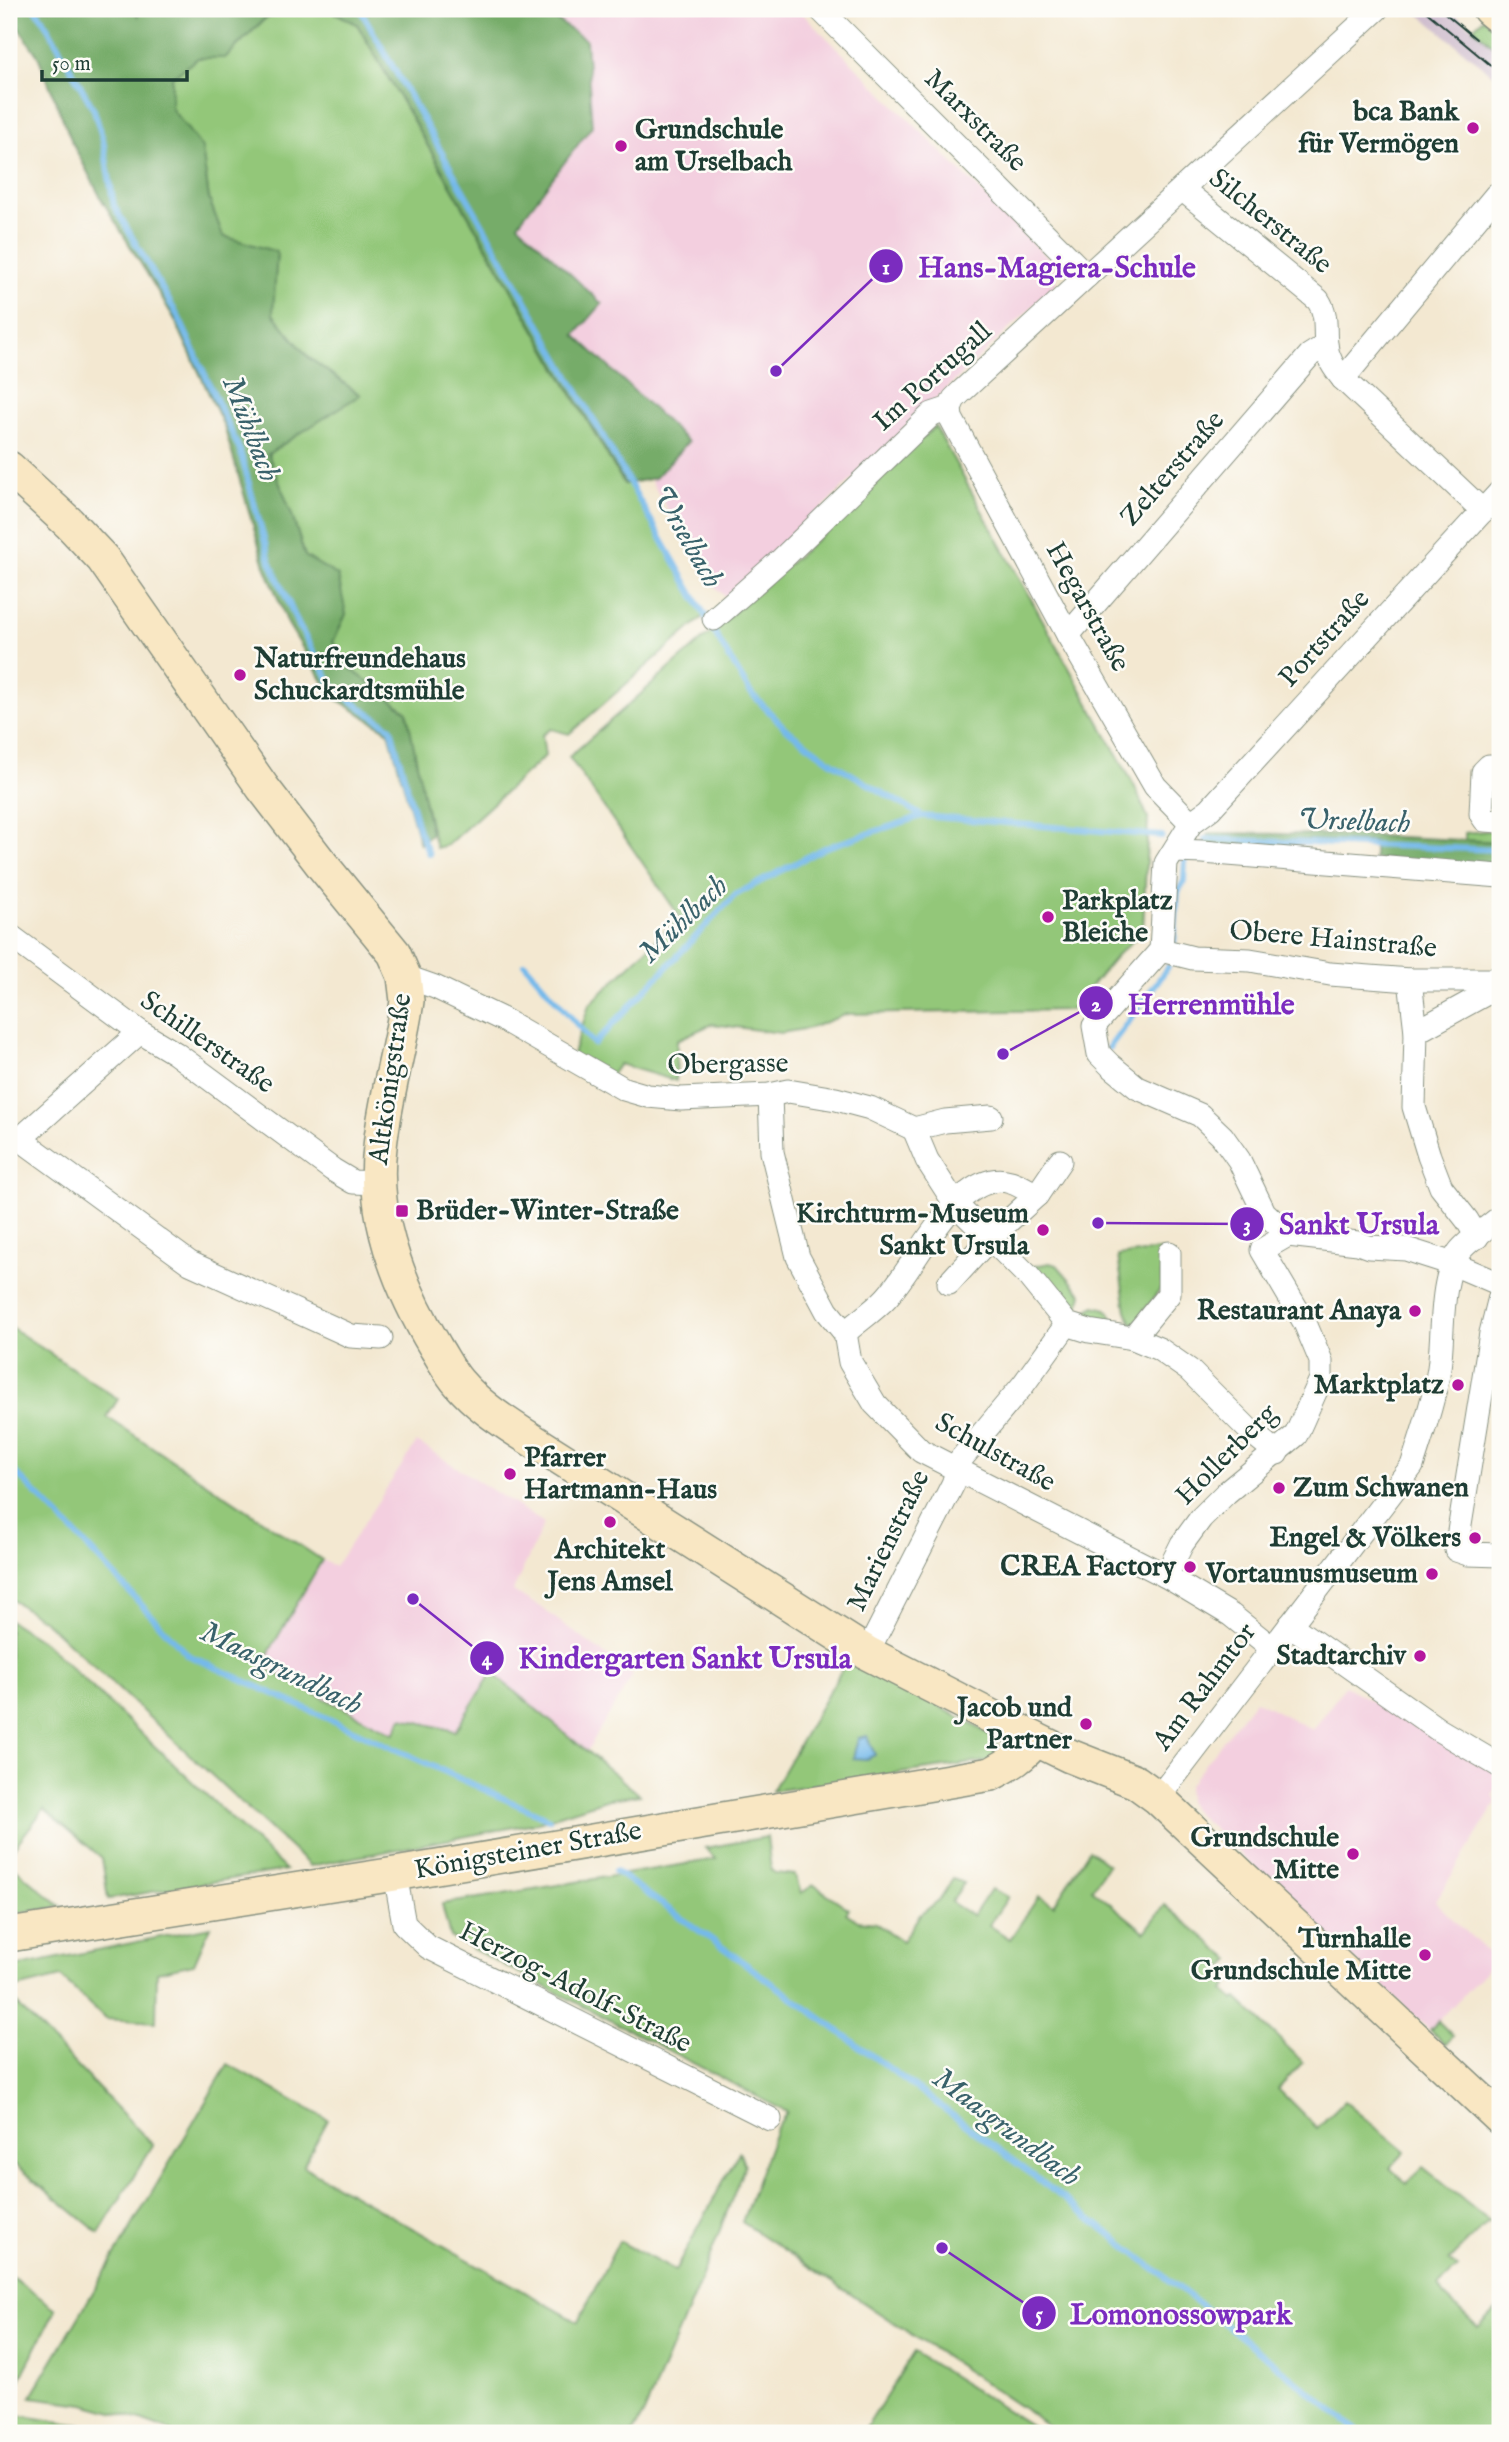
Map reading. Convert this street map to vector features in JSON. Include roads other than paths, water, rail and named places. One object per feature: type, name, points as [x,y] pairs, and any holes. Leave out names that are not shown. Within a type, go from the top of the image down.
[{"type":"street","name":"Marxstraße","points":[[821,9],[1087,276]]},
{"type":"street","name":"Im Portugall","points":[[714,619],[782,559],[932,414],[950,408],[954,399],[1377,9]]},
{"type":"street","points":[[1489,9],[1500,18]]},
{"type":"street","name":"Silcherstraße","points":[[1182,190],[1318,300],[1326,314],[1326,345],[1331,362],[1343,379],[1483,511]]},
{"type":"street","points":[[1343,379],[1496,195]]},
{"type":"street","name":"Zelterstraße","points":[[1068,635],[1310,355],[1326,345]]},
{"type":"street","name":"Hegarstraße","points":[[950,408],[951,418],[1068,635],[1155,786],[1191,823]]},
{"type":"street","name":"Altkönigstraße","points":[[9,468],[69,523],[103,559],[263,788],[394,953],[404,976],[407,1001],[380,1147],[378,1183],[388,1240],[406,1293],[456,1379],[473,1398],[521,1433],[867,1653],[1070,1756],[1136,1782],[1157,1798],[1500,2118]]},
{"type":"street","name":"Portstraße","points":[[1191,823],[1210,810],[1500,492]]},
{"type":"street","points":[[1500,766],[1489,766],[1483,772],[1481,814],[1485,820],[1500,821]]},
{"type":"street","points":[[1191,823],[1166,863],[1161,950],[1094,1026],[1104,1060],[1138,1088],[1200,1115],[1222,1136],[1239,1160],[1264,1212],[1289,1236],[1406,1249],[1453,1264],[1500,1284]]},
{"type":"street","points":[[1175,851],[1500,876]]},
{"type":"street","name":"Schillerstraße","points":[[9,935],[333,1170],[353,1182],[378,1183]]},
{"type":"street","name":"Obere Hainstraße","points":[[1161,950],[1193,957],[1250,960],[1330,974],[1409,980],[1498,980]]},
{"type":"street","name":"Obergasse","points":[[404,976],[435,987],[504,1020],[624,1089],[648,1096],[681,1099],[770,1095],[788,1091],[870,1108],[914,1129]]},
{"type":"street","points":[[1409,980],[1416,1032],[1414,1107],[1441,1186],[1477,1237]]},
{"type":"street","points":[[1416,1032],[1487,993],[1498,980]]},
{"type":"street","points":[[140,1032],[20,1139],[190,1263],[351,1336],[381,1338]]},
{"type":"street","points":[[770,1095],[772,1152],[798,1257],[827,1311],[845,1333],[886,1297],[943,1218],[975,1188],[1001,1180],[1037,1195]]},
{"type":"street","points":[[991,1117],[945,1121],[914,1129],[927,1160],[956,1205],[1029,1277],[1067,1324],[1089,1331],[1133,1338],[1158,1349],[1189,1370],[1250,1431],[1277,1453]]},
{"type":"street","points":[[949,1283],[990,1238],[1037,1195],[1060,1161]]},
{"type":"street","points":[[1453,1264],[1460,1251],[1500,1217]]},
{"type":"street","name":"Hollerberg","points":[[1166,1576],[1182,1545],[1201,1518],[1226,1493],[1296,1435],[1321,1379],[1321,1362],[1305,1323],[1262,1250],[1289,1236]]},
{"type":"street","points":[[1133,1338],[1169,1294],[1169,1253]]},
{"type":"street","name":"Am Rahmtor","points":[[1157,1798],[1412,1466],[1431,1406],[1439,1368],[1446,1288],[1453,1264]]},
{"type":"street","points":[[1500,1297],[1491,1333],[1457,1550],[1500,1555]]},
{"type":"street","name":"Marienstraße","points":[[867,1653],[953,1484],[961,1459],[1023,1385],[1067,1324]]},
{"type":"street","name":"Schulstraße","points":[[845,1333],[850,1362],[875,1404],[921,1451],[1166,1576],[1231,1615],[1272,1648]]},
{"type":"street","points":[[1290,1625],[1439,1730],[1500,1766]]},
{"type":"street","name":"Königsteiner Straße","points":[[9,1935],[395,1874],[991,1773],[1011,1763],[1029,1749],[1035,1739]]},
{"type":"street","name":"Herzog-Adolf-Straße","points":[[395,1874],[404,1924],[428,1947],[770,2119]]},
{"type":"water","points":[[867,1736],[875,1755],[866,1759],[853,1758],[858,1738]]},
{"type":"waterway","name":"Mühlbach","points":[[35,9],[94,110],[103,140],[114,206],[179,318],[240,451],[270,561],[299,626],[335,690],[391,728],[419,831],[429,854]]},
{"type":"waterway","name":"Urselbach","points":[[360,9],[750,692],[786,729],[833,763],[922,816],[1162,836]]},
{"type":"waterway","name":"Mühlbach","points":[[525,964],[594,1044],[735,895],[824,848],[922,816]]},
{"type":"waterway","name":"Urselbach","points":[[1205,839],[1500,850]]},
{"type":"waterway","name":"Mühlbach","points":[[1174,942],[1178,892],[1184,881],[1185,861]]},
{"type":"waterway","name":"Mühlbach","points":[[1109,1048],[1168,967]]},
{"type":"waterway","name":"Maasgrundbach","points":[[9,1466],[188,1655],[549,1819]]},
{"type":"waterway","name":"Maasgrundbach","points":[[615,1871],[805,2006],[1086,2215],[1360,2433]]},
{"type":"tram line","points":[[1423,9],[1500,73]]},
{"type":"tram line","points":[[1440,9],[1476,39]]},
{"type":"place","name":"bca Bank für Vermögen","points":[[1473,128]]},
{"type":"place","name":"Grundschule am Urselbach","points":[[621,146]]},
{"type":"place","name":"Hans-Magiera-Schule","points":[[776,371]]},
{"type":"place","name":"Naturfreundehaus Schuckardtsmühle","points":[[240,675]]},
{"type":"place","name":"Parkplatz Bleiche","points":[[1048,917]]},
{"type":"place","name":"Herrenmühle","points":[[1003,1054]]},
{"type":"place","name":"Brüder-Winter-Straße","points":[[402,1211]]},
{"type":"place","name":"Sankt Ursula","points":[[1098,1223]]},
{"type":"place","name":"Kirchturm-Museum Sankt Ursula","points":[[1043,1230]]},
{"type":"place","name":"Restaurant Anaya","points":[[1415,1311]]},
{"type":"place","name":"Marktplatz","points":[[1458,1385]]},
{"type":"place","name":"Pfarrer Hartmann-Haus","points":[[510,1474]]},
{"type":"place","name":"Zum Schwanen","points":[[1279,1488]]},
{"type":"place","name":"Architekt Jens Amsel","points":[[610,1522]]},
{"type":"place","name":"Engel & Völkers","points":[[1475,1538]]},
{"type":"place","name":"CREA Factory","points":[[1190,1567]]},
{"type":"place","name":"Vortaunusmuseum","points":[[1432,1574]]},
{"type":"place","name":"Kindergarten Sankt Ursula","points":[[413,1599]]},
{"type":"place","name":"Stadtarchiv","points":[[1420,1656]]},
{"type":"place","name":"Jacob und Partner","points":[[1086,1724]]},
{"type":"place","name":"Grundschule Mitte","points":[[1353,1854]]},
{"type":"place","name":"Turnhalle Grundschule Mitte","points":[[1425,1955]]},
{"type":"place","name":"Lomonossowpark","points":[[942,2248]]}]
